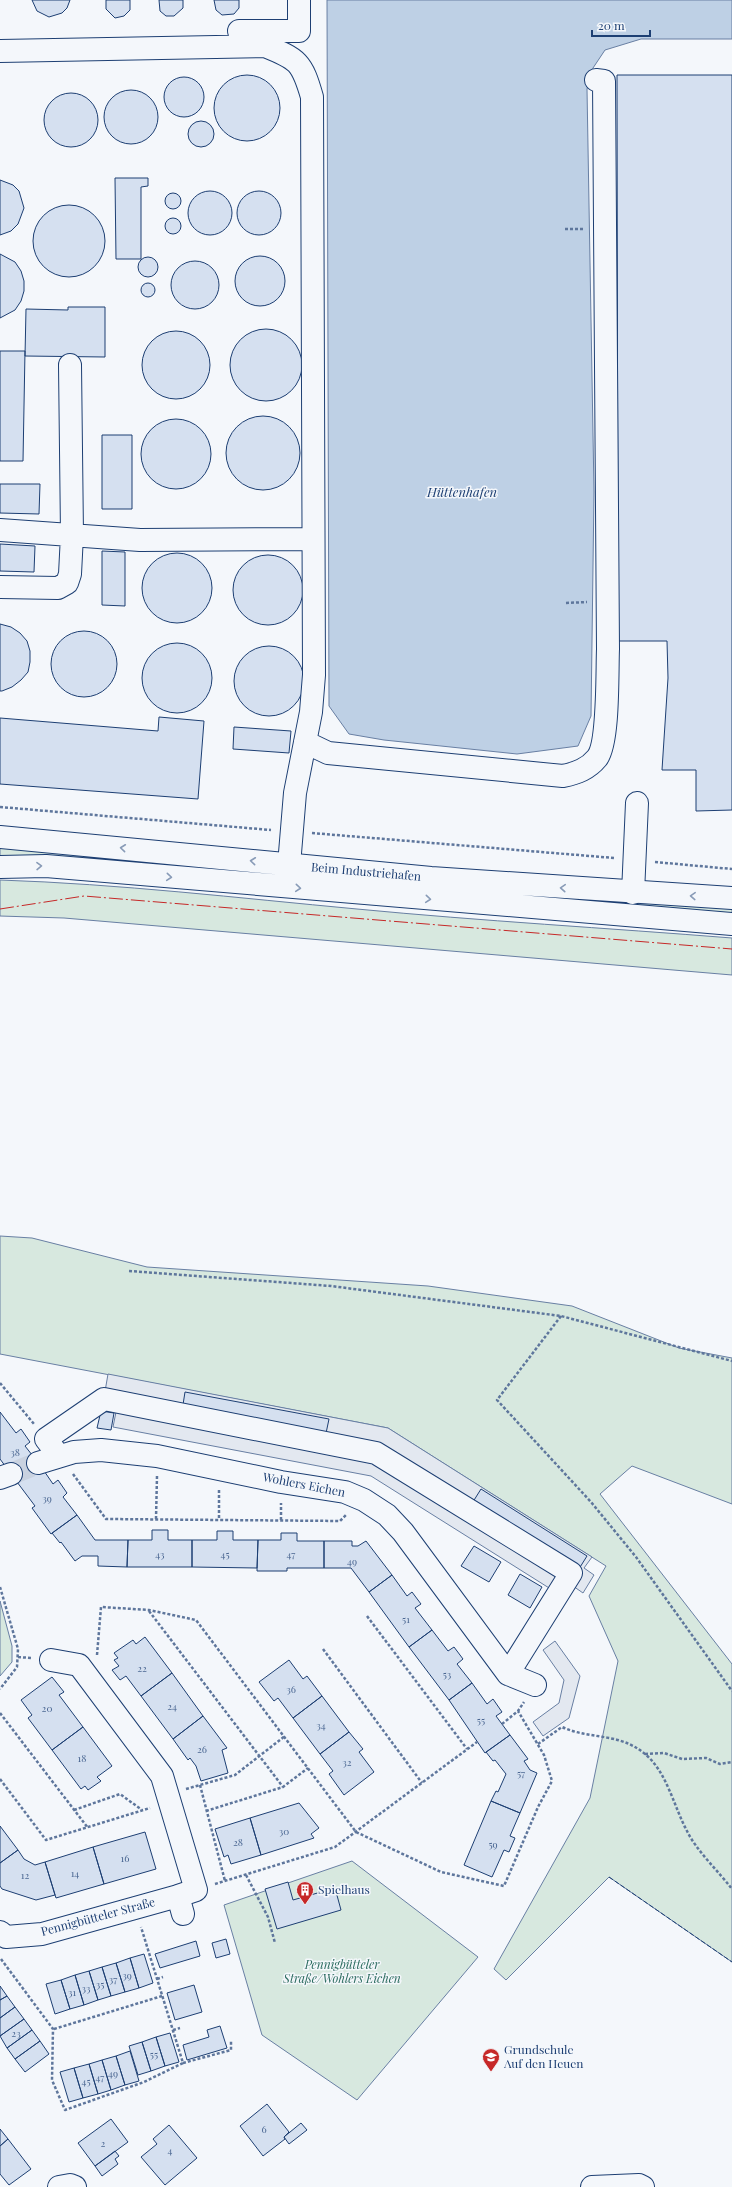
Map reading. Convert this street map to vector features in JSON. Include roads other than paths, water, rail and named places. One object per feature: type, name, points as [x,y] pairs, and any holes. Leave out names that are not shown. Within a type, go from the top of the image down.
[{"type":"main road","points":[[0,35],[299,31],[299,0]]},
{"type":"main road","points":[[0,51],[265,46],[291,56],[306,74],[312,97],[314,675],[311,712],[295,793],[290,865]]},
{"type":"main road","points":[[305,742],[328,753],[563,776],[582,772],[598,757],[604,731],[608,649],[604,81],[596,80]]},
{"type":"main road","points":[[0,588],[58,588],[63,586],[69,579],[72,535],[70,365]]},
{"type":"main road","points":[[0,530],[140,540],[313,539]]},
{"type":"main road","points":[[633,893],[637,803]]},
{"type":"main road","name":"Beim Industriehafen","points":[[0,837],[432,878],[633,893],[732,898]]},
{"type":"main road","name":"Beim Industriehafen","points":[[0,867],[46,866],[732,924]]},
{"type":"main road","points":[[59,1456],[46,1439],[104,1399],[376,1453],[571,1573],[508,1674],[535,1684]]},
{"type":"main road","name":"Wohlers Eichen","points":[[38,1464],[59,1456],[101,1450],[157,1456],[345,1492],[364,1500],[387,1515],[403,1532],[508,1674]]},
{"type":"main road","name":"Pennigbütteler Straße","points":[[0,1932],[6,1937],[42,1934],[136,1907],[185,1900],[170,1798],[162,1776],[79,1665],[51,1660]]},
{"type":"main road","points":[[59,2187],[70,2185],[75,2187]]},
{"type":"main road","points":[[592,2187],[639,2185],[643,2187]]},
{"type":"water","name":"Hüttenhafen","points":[[327,0],[732,0],[732,39],[641,39],[605,50],[593,68],[587,89],[594,492],[591,716],[578,746],[517,754],[384,740],[349,734],[329,706]]},
{"type":"tunnel","points":[[11,1474],[38,1463]]},
{"type":"place","name":"Spielhaus","points":[[305,1905]]},
{"type":"place","name":"Grundschule Auf den Heuen","points":[[491,2072]]},
{"type":"park label","name":"Pennigbütteler Straße/Wohlers Eichen","points":[[342,1972]]}]
